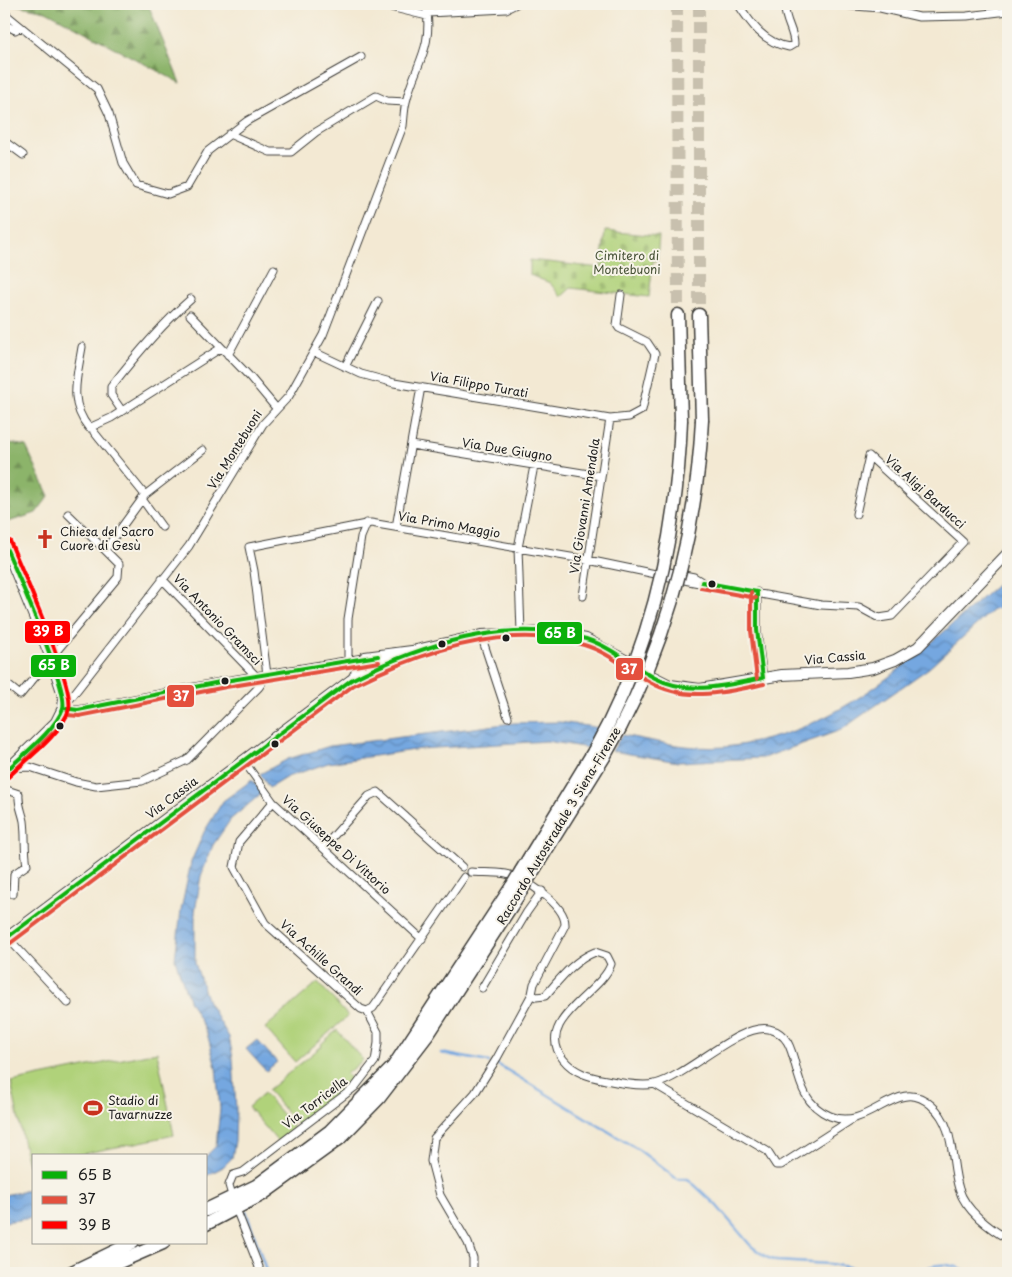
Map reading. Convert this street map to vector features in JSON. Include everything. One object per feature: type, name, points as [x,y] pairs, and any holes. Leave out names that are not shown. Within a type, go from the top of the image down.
[{"type":"highway","name":"Raccordo Autostradale 3 Siena-Firenze","points":[[599,754],[630,679],[660,585],[675,502],[681,420],[678,315]]},
{"type":"highway","name":"Raccordo Autostradale 3 Siena-Firenze","points":[[208,1209],[256,1186],[330,1132],[394,1067],[516,888],[642,684],[655,653],[676,589],[691,530],[698,480],[702,420],[699,315]]},
{"type":"highway","name":"Raccordo Autostradale 3 Siena-Firenze","points":[[208,1223],[271,1189],[339,1139],[379,1098],[429,1033],[516,888]]},
{"type":"highway","points":[[70,1273],[130,1244]]},
{"type":"highway","points":[[94,1273],[161,1244]]},
{"type":"main road","points":[[4,543],[63,691],[63,708]]},
{"type":"main road","name":"Via Cassia","points":[[652,676],[670,685],[700,689],[763,678],[848,672],[873,668],[895,660],[918,647],[1008,553]]},
{"type":"main road","points":[[367,664],[412,651],[482,635],[521,632],[574,635],[598,644],[627,661]]},
{"type":"main road","name":"Via Cassia","points":[[6,939],[351,680],[367,664]]},
{"type":"main road","name":"Via Montebuoni","points":[[6,770],[56,722],[63,708]]},
{"type":"street","points":[[378,4],[428,14],[506,9],[516,4]]},
{"type":"street","name":"Via Montebuoni","points":[[63,708],[206,522],[263,424],[289,396],[323,335],[404,126],[406,102],[426,49],[428,14],[426,4]]},
{"type":"street","points":[[738,4],[761,35],[781,46],[789,47],[794,44],[794,37],[786,18],[785,8],[787,5],[796,4]]},
{"type":"street","points":[[829,4],[880,8],[919,17],[967,16],[1008,11]]},
{"type":"street","points":[[4,13],[96,89],[109,114],[123,163],[136,184],[168,194],[187,186],[208,151],[247,121],[361,57]]},
{"type":"street","points":[[4,24],[15,30],[21,27]]},
{"type":"street","points":[[229,134],[270,152],[291,152],[316,132],[376,96],[387,101],[406,102]]},
{"type":"street","points":[[4,141],[23,155]]},
{"type":"street","points":[[228,355],[274,269]]},
{"type":"street","name":"Via Filippo Turati","points":[[314,352],[374,379],[610,419],[629,418],[642,410],[656,354],[647,342],[618,328],[621,295]]},
{"type":"street","points":[[122,411],[111,395],[111,387],[150,340],[191,299]]},
{"type":"street","points":[[345,367],[378,301]]},
{"type":"street","points":[[190,315],[276,408]]},
{"type":"street","points":[[82,347],[75,402],[80,416],[89,428],[122,411],[221,348]]},
{"type":"street","points":[[396,527],[421,387]]},
{"type":"street","name":"Via Giovanni Amendola","points":[[582,596],[610,419]]},
{"type":"street","points":[[94,432],[144,497],[162,527]]},
{"type":"street","name":"Via Due Giugno","points":[[410,445],[601,476]]},
{"type":"street","points":[[105,550],[144,497],[202,450]]},
{"type":"street","name":"Via Aligi Barducci","points":[[757,592],[821,605],[860,607],[873,615],[885,619],[892,616],[964,542],[869,456],[856,514]]},
{"type":"street","points":[[521,632],[518,548],[534,466]]},
{"type":"street","points":[[4,682],[20,695],[118,577],[119,564],[68,514]]},
{"type":"street","points":[[348,661],[348,618],[361,537],[367,522]]},
{"type":"street","name":"Via Primo Maggio","points":[[267,675],[254,571],[249,547],[367,522],[588,560],[694,582],[757,592]]},
{"type":"street","name":"Via Antonio Gramsci","points":[[162,579],[256,676]]},
{"type":"street","points":[[757,592],[757,630],[763,678]]},
{"type":"street","points":[[482,635],[508,717]]},
{"type":"street","points":[[63,708],[78,710],[256,676],[348,661],[367,664]]},
{"type":"street","points":[[340,663],[367,664]]},
{"type":"street","points":[[6,770],[30,767],[76,782],[96,786],[124,784],[158,775],[187,760],[259,687],[267,675]]},
{"type":"street","points":[[28,748],[26,760],[30,767]]},
{"type":"street","name":"Via Giuseppe Di Vittorio","points":[[243,760],[273,802],[422,939]]},
{"type":"street","points":[[4,789],[19,794],[18,805],[24,820],[27,865],[14,874],[13,894]]},
{"type":"street","points":[[323,848],[369,796],[378,792],[462,867],[467,867],[467,874],[508,874],[542,892],[564,914],[565,925],[534,984],[532,994],[497,1058],[475,1093],[434,1138],[431,1161],[440,1195],[468,1243],[473,1258],[473,1273]]},
{"type":"street","name":"Via Achille Grandi","points":[[273,802],[239,842],[234,867],[265,923],[361,1009],[367,1011],[373,1008],[467,874]]},
{"type":"street","points":[[482,988],[527,912],[542,892]]},
{"type":"street","name":"Via Cassia","points":[[6,939],[68,1003]]},
{"type":"street","points":[[532,994],[536,997],[544,996],[572,965],[584,957],[595,952],[607,956],[611,964],[608,972],[573,1006],[562,1020],[557,1033],[558,1051],[572,1068],[591,1077],[617,1083],[654,1084],[687,1069],[746,1032],[758,1028],[770,1029],[782,1035],[788,1042],[794,1054],[804,1094],[811,1105],[831,1117],[852,1120]]},
{"type":"street","name":"Via Torricella","points":[[231,1192],[229,1186],[233,1175],[243,1172],[355,1087],[375,1061],[378,1032],[367,1011]]},
{"type":"street","points":[[654,1084],[767,1151],[776,1165],[781,1165],[852,1120],[863,1117],[888,1101],[899,1097],[921,1098],[931,1105],[948,1129],[959,1192],[986,1224],[1008,1239]]},
{"type":"street","points":[[238,1214],[259,1267],[258,1273]]},
{"type":"green space","points":[[11,4],[148,4],[180,83],[46,11]]},
{"type":"green space","name":"Cimitero di Montebuoni","points":[[605,231],[659,236],[657,261],[653,261],[649,297],[571,288],[561,297],[550,283],[530,275],[530,260],[601,268]]},
{"type":"green space","points":[[4,442],[26,446],[49,496],[36,513],[8,522],[4,519]]},
{"type":"green space","points":[[318,982],[348,1016],[295,1062],[265,1028]]},
{"type":"green space","points":[[337,1030],[363,1060],[346,1074],[352,1080],[298,1126],[268,1090],[322,1046],[321,1044]]},
{"type":"green space","name":"Stadio di Tavarnuzze","points":[[157,1052],[174,1135],[83,1154],[32,1154],[32,1164],[28,1165],[11,1082]]},
{"type":"green space","points":[[264,1093],[294,1128],[278,1142],[248,1107]]},
{"type":"water","points":[[1008,575],[1008,596],[929,668],[841,730],[763,758],[678,762],[612,751],[622,735],[686,746],[712,748],[767,739],[807,725],[844,707],[879,684],[912,659]]},
{"type":"water","points":[[560,722],[600,728],[588,748],[547,741],[420,749],[328,763],[287,777],[269,788],[260,774],[288,759],[330,746],[513,723]]},
{"type":"water","points":[[252,780],[262,793],[231,819],[213,845],[201,876],[195,912],[195,963],[208,1002],[229,1037],[233,1058],[236,1110],[235,1141],[232,1158],[223,1167],[208,1175],[208,1154],[216,1146],[220,1109],[216,1068],[207,1033],[189,1000],[175,959],[181,910],[191,862],[204,832],[223,801]]},
{"type":"water","points":[[257,1040],[277,1062],[266,1071],[246,1049]]},
{"type":"water","points":[[32,1189],[32,1218],[4,1222],[4,1195]]},
{"type":"waterway","points":[[993,607],[1008,610]]},
{"type":"waterway","points":[[441,1053],[489,1062]]},
{"type":"waterway","points":[[497,1064],[639,1150],[677,1179],[688,1179],[716,1205],[751,1246],[766,1257],[776,1261],[830,1264],[883,1273]]},
{"type":"waterway","points":[[246,1211],[267,1273]]},
{"type":"waterway","points":[[917,1273],[937,1265],[951,1265],[971,1273]]},
{"type":"tunnel","points":[[677,4],[678,315]]},
{"type":"tunnel","points":[[699,4],[699,315]]},
{"type":"transit line","points":[[8,777],[52,737],[69,709],[69,696],[56,653],[10,541]]},
{"type":"transit line","points":[[4,543],[50,654],[63,697],[63,708],[53,725],[37,743],[4,773]]},
{"type":"transit line","points":[[702,582],[757,592]]},
{"type":"transit line","name":"37","points":[[701,588],[756,598]]},
{"type":"transit line","name":"37","points":[[751,592],[751,631],[757,679]]},
{"type":"transit line","points":[[757,592],[757,630],[763,678]]},
{"type":"transit line","points":[[4,940],[351,680],[406,656],[465,638],[526,631],[556,633],[595,642],[655,678],[681,687],[722,686],[763,678]]},
{"type":"transit line","name":"37","points":[[8,945],[354,685],[408,661],[466,644],[526,637],[555,639],[593,648],[650,682],[677,692],[706,694],[764,684]]},
{"type":"transit line","points":[[63,708],[78,710],[225,681],[378,656]]},
{"type":"transit line","name":"37","points":[[8,777],[60,726],[67,715],[79,716],[226,687],[379,662]]},
{"type":"place","name":"Chiesa del Sacro Cuore di Gesù","points":[[45,539]]},
{"type":"place","name":"Stadio di Tavarnuzze","points":[[93,1108]]}]
